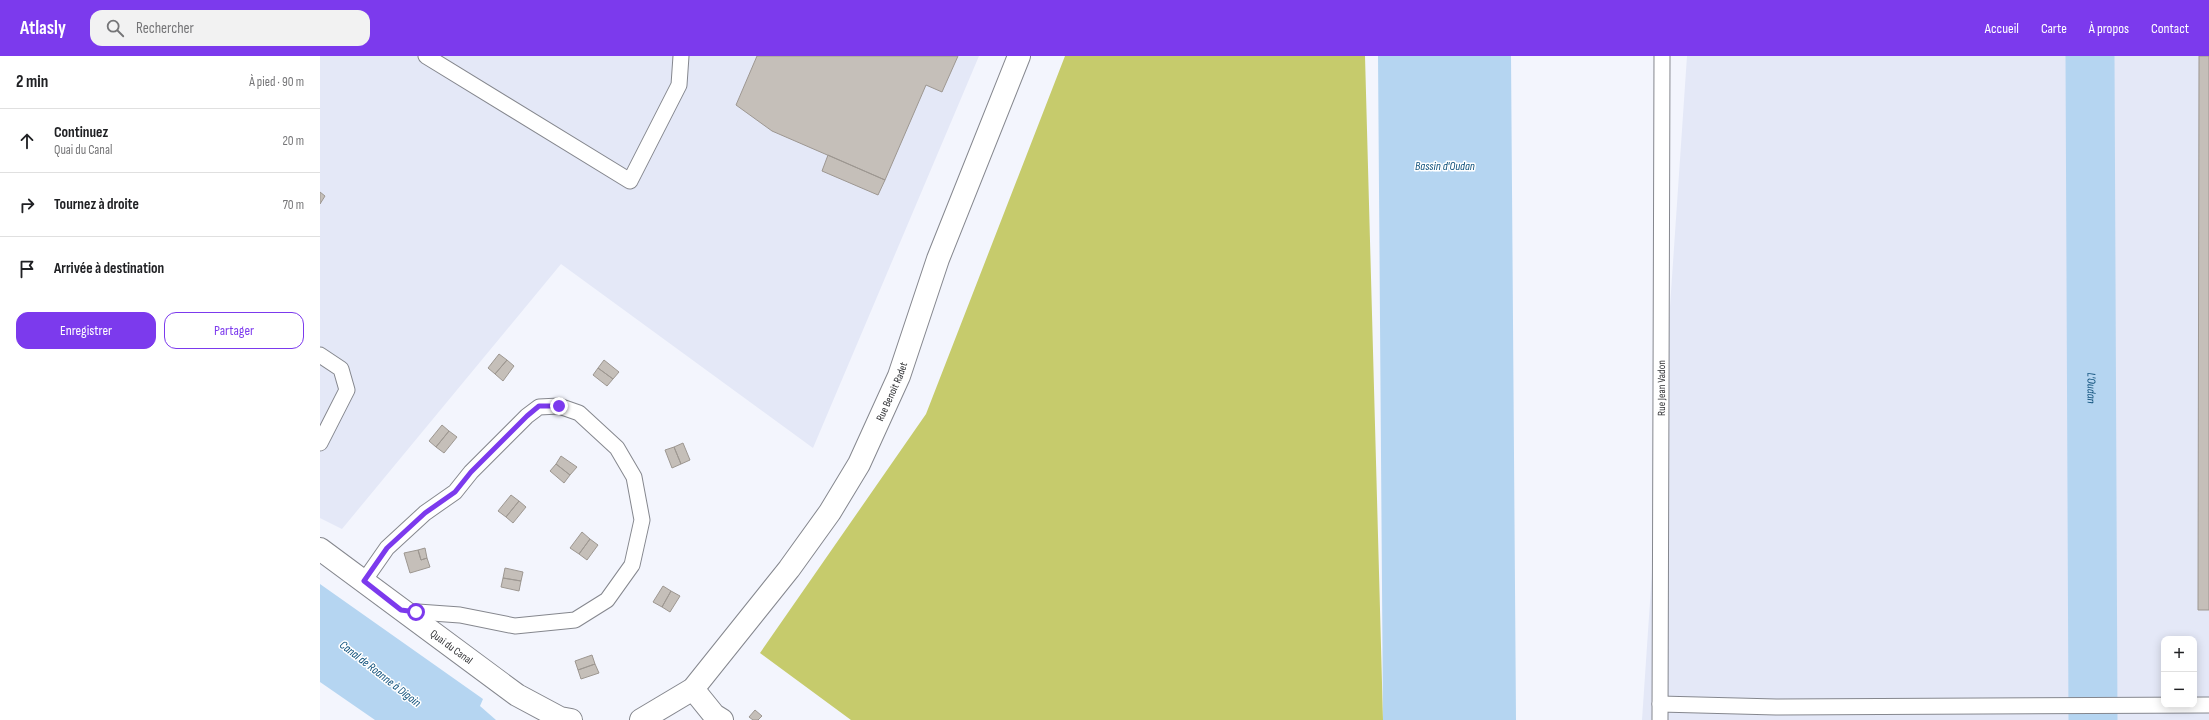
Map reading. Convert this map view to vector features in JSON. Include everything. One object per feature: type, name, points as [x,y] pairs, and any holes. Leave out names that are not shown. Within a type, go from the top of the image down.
[{"type":"street","name":"Rue Benoit Radet","points":[[693,689],[789,569],[830,512],[859,464],[899,376],[938,259],[1019,56]]},
{"type":"street","name":"Quai du Canal","points":[[320,550],[517,695],[560,718],[571,720]]},
{"type":"street","points":[[641,720],[693,689],[714,715],[722,720]]},
{"type":"lane","points":[[426,56],[630,181],[679,85],[681,56]]},
{"type":"lane","name":"Rue Jean Vadon","points":[[1660,720],[1662,56]]},
{"type":"lane","points":[[320,355],[341,369],[347,390],[320,443]]},
{"type":"lane","points":[[364,581],[387,548],[425,513],[455,492],[471,472],[539,406],[559,406],[579,413],[617,448],[634,477],[642,520],[632,565],[607,600],[575,620],[515,626],[460,615],[401,610]]},
{"type":"lane","points":[[1660,704],[1776,707],[2209,705]]},
{"type":"shaded area","points":[[320,56],[979,56],[813,448],[561,264],[342,529],[320,518]]},
{"type":"shaded area","points":[[1687,56],[2209,56],[2209,720],[1642,720]]},
{"type":"green space","points":[[1065,56],[1365,56],[1383,720],[851,720],[760,653],[926,414]]},
{"type":"water","name":"Bassin d'Oudan","points":[[1378,56],[1511,56],[1516,720],[1383,720]]},
{"type":"water","name":"Canal de Roanne à Digoin","points":[[320,584],[483,699],[480,706],[496,720],[375,720],[320,682]]},
{"type":"building","points":[[757,56],[958,56],[942,92],[926,85],[885,180],[772,131],[736,105]]},
{"type":"building","points":[[2199,56],[2209,56],[2209,610],[2198,610]]},
{"type":"building","points":[[828,155],[885,180],[878,195],[822,171]]},
{"type":"building","points":[[320,192],[325,196],[320,204]]},
{"type":"building","points":[[499,354],[507,360],[495,374],[488,368]]},
{"type":"building","points":[[507,360],[514,366],[503,381],[495,374]]},
{"type":"building","points":[[604,360],[619,372],[613,379],[598,368]]},
{"type":"building","points":[[598,368],[613,379],[607,386],[593,375]]},
{"type":"building","points":[[442,425],[449,431],[436,447],[429,441]]},
{"type":"building","points":[[449,431],[457,437],[444,453],[436,447]]},
{"type":"building","points":[[683,443],[690,460],[681,464],[674,447]]},
{"type":"building","points":[[674,447],[681,464],[672,468],[665,450]]},
{"type":"building","points":[[561,456],[577,467],[570,475],[556,464]]},
{"type":"building","points":[[556,464],[570,475],[564,483],[550,471]]},
{"type":"building","points":[[511,495],[519,501],[506,517],[498,511]]},
{"type":"building","points":[[519,501],[526,507],[513,523],[506,517]]},
{"type":"building","points":[[582,532],[590,539],[579,554],[570,548]]},
{"type":"building","points":[[590,539],[598,545],[587,560],[579,554]]},
{"type":"building","points":[[425,548],[427,558],[421,560],[418,550]]},
{"type":"building","points":[[418,550],[421,560],[427,558],[430,567],[410,573],[404,553]]},
{"type":"building","points":[[505,568],[523,572],[521,581],[503,578]]},
{"type":"building","points":[[503,578],[521,581],[519,591],[501,587]]},
{"type":"building","points":[[663,586],[671,591],[662,607],[653,602]]},
{"type":"building","points":[[671,591],[680,596],[670,612],[662,607]]},
{"type":"building","points":[[592,655],[595,664],[578,670],[575,661]]},
{"type":"building","points":[[595,664],[599,673],[581,679],[578,670]]},
{"type":"building","points":[[755,710],[762,716],[758,720],[753,720],[749,717]]},
{"type":"waterway","name":"L'Oudan","points":[[2090,56],[2093,720]]},
{"type":"route","points":[[416,612],[401,610],[364,581],[387,548],[425,513],[455,492],[471,472],[527,416],[539,406],[559,406]]}]
